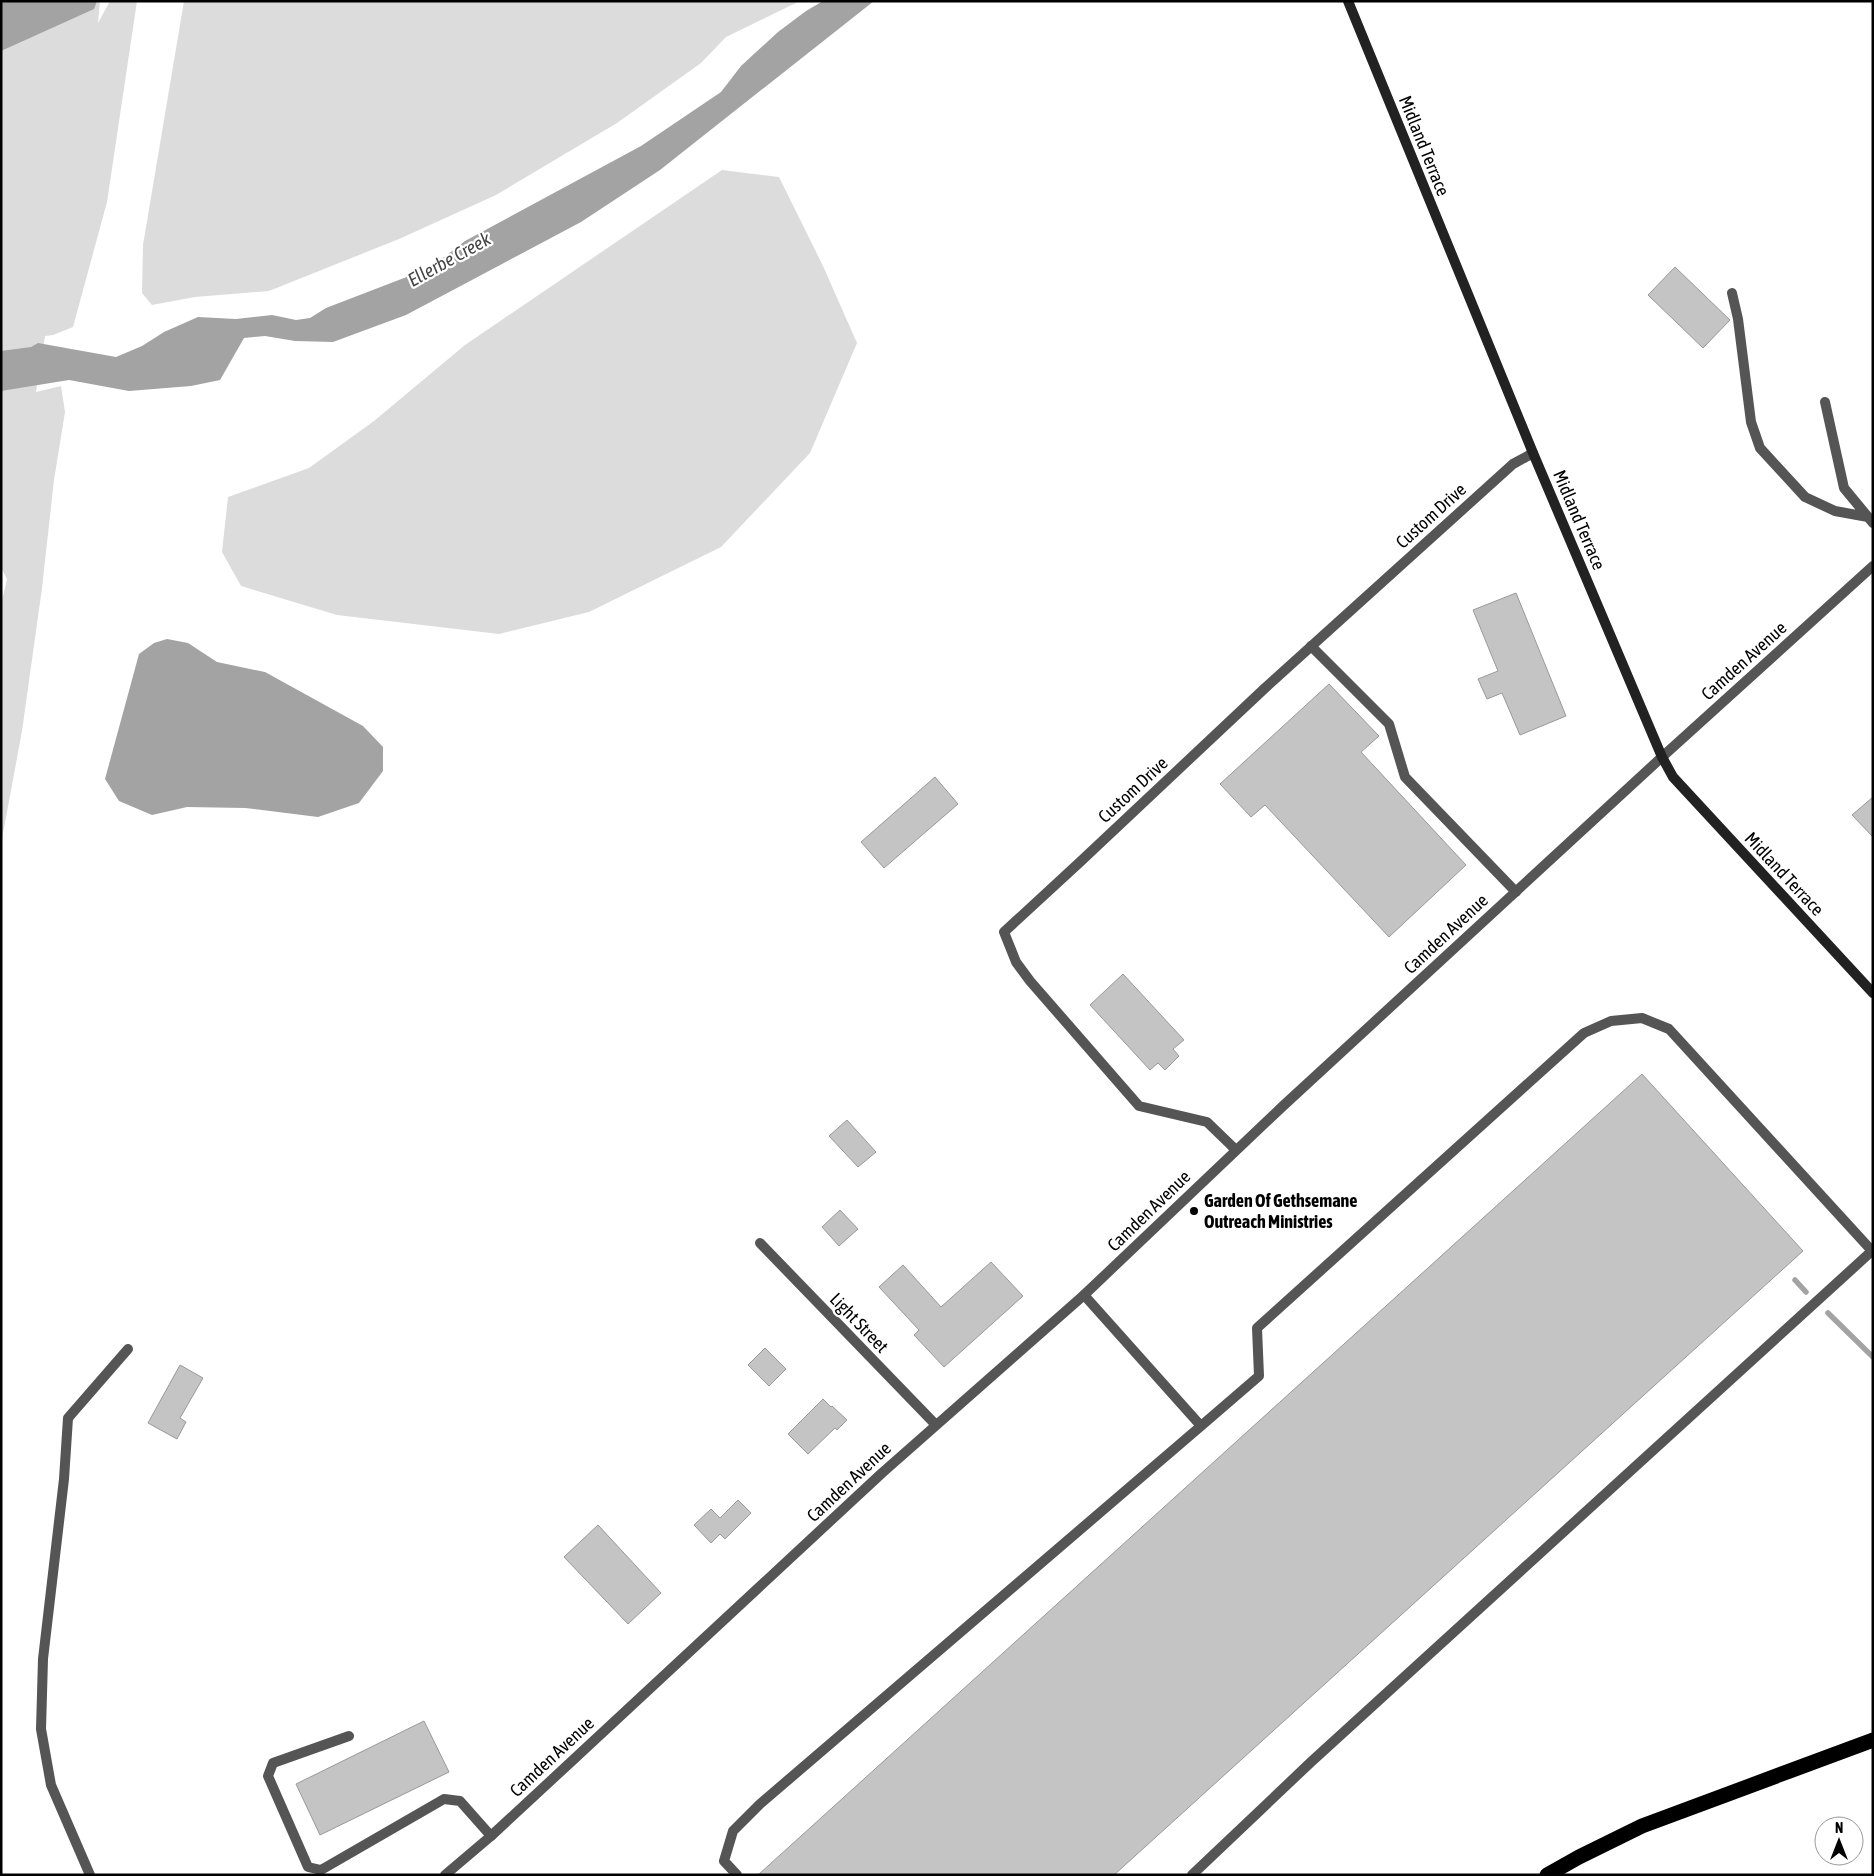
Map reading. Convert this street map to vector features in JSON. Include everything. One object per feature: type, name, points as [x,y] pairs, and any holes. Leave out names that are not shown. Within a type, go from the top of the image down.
[{"type":"highway","points":[[1547,1875],[1610,1841],[1650,1823],[1873,1740]]},
{"type":"street","name":"Midland Terrace","points":[[1348,1],[1533,453],[1662,758],[1673,777],[1873,993]]},
{"type":"street","points":[[1732,293],[1738,319],[1751,422],[1760,448],[1805,497],[1835,511],[1870,520]]},
{"type":"street","points":[[1826,402],[1844,488],[1870,520]]},
{"type":"street","name":"Custom Drive","points":[[1236,1150],[1207,1122],[1139,1106],[1030,981],[1016,962],[1004,932],[1311,646],[1513,464],[1533,453]]},
{"type":"street","name":"Camden Avenue","points":[[445,1875],[491,1836],[936,1425],[1084,1295],[1236,1150],[1873,566]]},
{"type":"street","points":[[1311,646],[1389,724],[1405,777],[1516,892]]},
{"type":"street","points":[[737,1875],[724,1861],[733,1831],[760,1804],[1258,1376],[1257,1328],[1584,1033],[1612,1020],[1642,1018],[1670,1029],[1873,1251],[1312,1762],[1192,1875]]},
{"type":"street","name":"Light Street","points":[[760,1243],[936,1425]]},
{"type":"street","points":[[1084,1295],[1201,1426]]},
{"type":"street","points":[[90,1875],[51,1785],[41,1729],[43,1659],[64,1479],[68,1418],[128,1349]]},
{"type":"street","points":[[349,1736],[273,1763],[268,1776],[308,1867],[321,1870],[444,1799],[460,1801],[491,1836]]},
{"type":"shaded area","points":[[1,1],[100,1],[98,23],[110,1],[137,1],[107,202],[73,327],[45,336],[36,392],[61,386],[65,412],[54,480],[42,588],[22,731],[1,844],[1,605],[7,579],[1,567]]},
{"type":"shaded area","points":[[184,1],[800,1],[726,37],[701,63],[617,123],[496,195],[399,239],[269,291],[195,297],[152,305],[142,293],[143,245]]},
{"type":"shaded area","points":[[722,170],[779,177],[823,266],[857,343],[810,453],[721,547],[589,612],[499,634],[337,615],[241,586],[222,552],[228,497],[309,468],[374,421],[465,345]]},
{"type":"water","points":[[1,1],[97,1],[94,9],[1,51]]},
{"type":"water","name":"Ellerbe Creek","points":[[823,1],[874,1],[660,170],[581,222],[406,315],[333,342],[295,341],[265,336],[244,338],[220,380],[191,386],[129,391],[69,380],[1,391],[1,351],[31,347],[38,343],[116,357],[142,346],[164,332],[198,317],[236,319],[272,315],[296,320],[310,318],[326,308],[430,268],[465,241],[641,146],[721,92],[741,66],[778,32]]},
{"type":"water","points":[[167,639],[188,643],[217,662],[265,672],[363,726],[383,747],[383,771],[359,803],[318,817],[245,808],[187,807],[152,815],[119,801],[105,779],[139,654],[154,643]]},
{"type":"building","points":[[1675,267],[1730,320],[1703,348],[1648,295]]},
{"type":"building","points":[[1516,593],[1566,716],[1520,735],[1502,693],[1487,699],[1478,679],[1498,671],[1473,610]]},
{"type":"building","points":[[1329,684],[1379,736],[1361,752],[1466,865],[1389,937],[1265,805],[1251,817],[1220,784]]},
{"type":"building","points":[[935,777],[958,804],[884,868],[861,842]]},
{"type":"building","points":[[1873,797],[1873,837],[1852,815]]},
{"type":"building","points":[[1123,974],[1184,1040],[1173,1049],[1179,1056],[1165,1070],[1158,1063],[1150,1070],[1090,1005]]},
{"type":"building","points":[[1642,1074],[1803,1251],[1114,1875],[758,1875]]},
{"type":"building","points":[[847,1120],[876,1152],[858,1167],[829,1136]]},
{"type":"building","points":[[840,1210],[858,1229],[839,1246],[822,1227]]},
{"type":"building","points":[[991,1262],[1023,1296],[944,1367],[914,1335],[919,1330],[879,1287],[903,1265],[941,1307]]},
{"type":"building","points":[[765,1348],[786,1369],[769,1386],[748,1365]]},
{"type":"building","points":[[180,1365],[203,1378],[180,1418],[186,1422],[177,1439],[148,1423]]},
{"type":"building","points":[[823,1399],[847,1420],[837,1430],[835,1428],[808,1454],[788,1434]]},
{"type":"building","points":[[738,1500],[751,1513],[725,1539],[720,1534],[711,1543],[694,1525],[711,1509],[720,1518]]},
{"type":"building","points":[[598,1525],[661,1593],[628,1624],[564,1557]]},
{"type":"building","points":[[424,1721],[449,1772],[320,1835],[296,1784]]},
{"type":"waterway","points":[[1795,1280],[1806,1292]]},
{"type":"waterway","points":[[1828,1313],[1873,1357]]},
{"type":"place","name":"Garden Of Gethsemane Outreach Ministries","points":[[1194,1211]]}]
